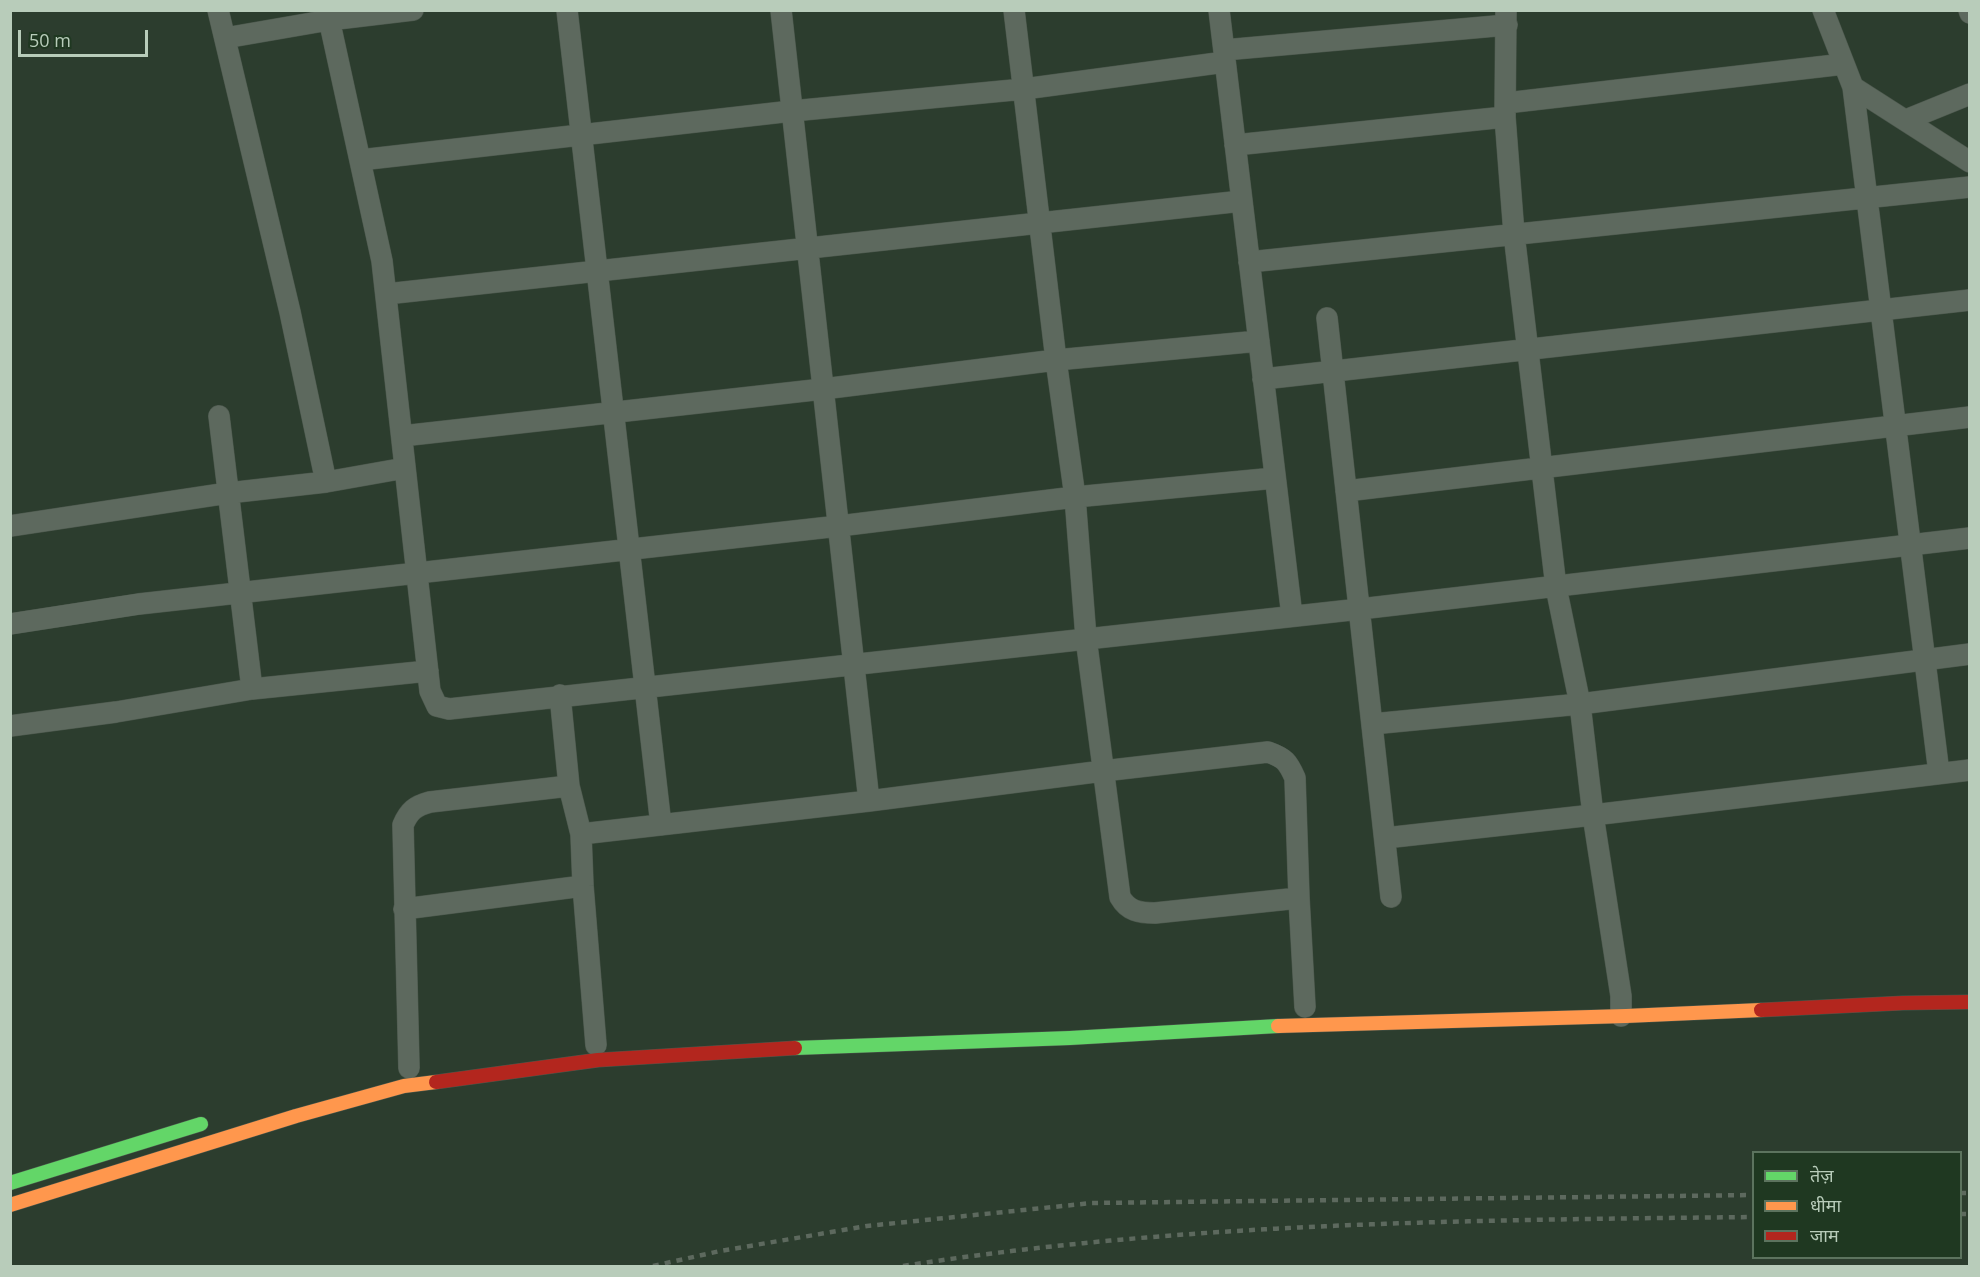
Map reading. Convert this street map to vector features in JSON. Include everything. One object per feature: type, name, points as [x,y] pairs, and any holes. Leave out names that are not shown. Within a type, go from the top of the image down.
[{"type":"street","points":[[218,10],[290,312],[326,482]]},
{"type":"street","points":[[225,38],[328,15],[414,10]]},
{"type":"street","points":[[567,10],[661,825]]},
{"type":"street","points":[[781,10],[869,801]]},
{"type":"street","points":[[1014,10],[1056,360],[1076,497],[1086,638],[1120,897],[1131,910],[1155,914],[1299,898]]},
{"type":"street","points":[[1219,10],[1292,616]]},
{"type":"street","points":[[1823,10],[1853,87],[1939,773]]},
{"type":"street","points":[[328,15],[382,261],[430,691],[437,706],[449,709],[560,695],[1360,609],[1970,537]]},
{"type":"street","points":[[360,160],[792,111],[1024,89],[1225,56],[1507,18],[1506,110],[1514,234],[1556,586],[1580,704],[1593,815],[1622,1001]]},
{"type":"street","points":[[1235,145],[1844,64]]},
{"type":"street","points":[[1853,87],[1970,162]]},
{"type":"street","points":[[1906,120],[1970,94]]},
{"type":"street","points":[[1250,262],[1970,187]]},
{"type":"street","points":[[386,294],[808,249],[1040,221],[1242,201]]},
{"type":"street","points":[[1263,379],[1970,300]]},
{"type":"street","points":[[1327,318],[1391,897]]},
{"type":"street","points":[[402,436],[823,389],[1056,360],[1259,341]]},
{"type":"street","points":[[219,416],[252,689]]},
{"type":"street","points":[[1346,491],[1970,417]]},
{"type":"street","points":[[10,526],[228,493],[326,482],[405,468]]},
{"type":"street","points":[[10,624],[140,604],[1076,497],[1275,478]]},
{"type":"street","points":[[1372,724],[1580,704],[1970,654]]},
{"type":"street","points":[[10,726],[116,712],[252,689],[428,670]]},
{"type":"street","points":[[560,695],[569,786],[581,834],[596,1045]]},
{"type":"street","points":[[581,834],[1268,752],[1282,757],[1295,778],[1306,1007]]},
{"type":"street","points":[[1385,838],[1970,770]]},
{"type":"street","points":[[407,1069],[403,825],[408,813],[418,805],[430,802],[569,786]]},
{"type":"street","points":[[404,909],[583,886]]},
{"type":"street","points":[[10,1205],[296,1116],[404,1086],[598,1060],[784,1048],[1070,1038],[1311,1024],[1622,1001],[1891,1004],[1970,1002]]},
{"type":"street","points":[[10,1183],[218,1119]]},
{"type":"railway","points":[[1962,1193],[1970,1193]]},
{"type":"railway","points":[[653,1266],[720,1251],[867,1226],[1092,1203],[1752,1195]]},
{"type":"railway","points":[[1962,1214],[1970,1214]]},
{"type":"railway","points":[[903,1266],[1009,1251],[1221,1232],[1434,1222],[1752,1217]]},
{"type":"traffic: fast","points":[[795,1048],[1070,1038],[1278,1026]]},
{"type":"traffic: fast","points":[[10,1183],[201,1124]]},
{"type":"traffic: slow","points":[[1278,1026],[1761,1010]]},
{"type":"traffic: slow","points":[[10,1205],[296,1116],[404,1086],[436,1082]]},
{"type":"traffic: jam","points":[[1761,1010],[1970,1002]]},
{"type":"traffic: jam","points":[[436,1082],[598,1060],[795,1048]]}]
